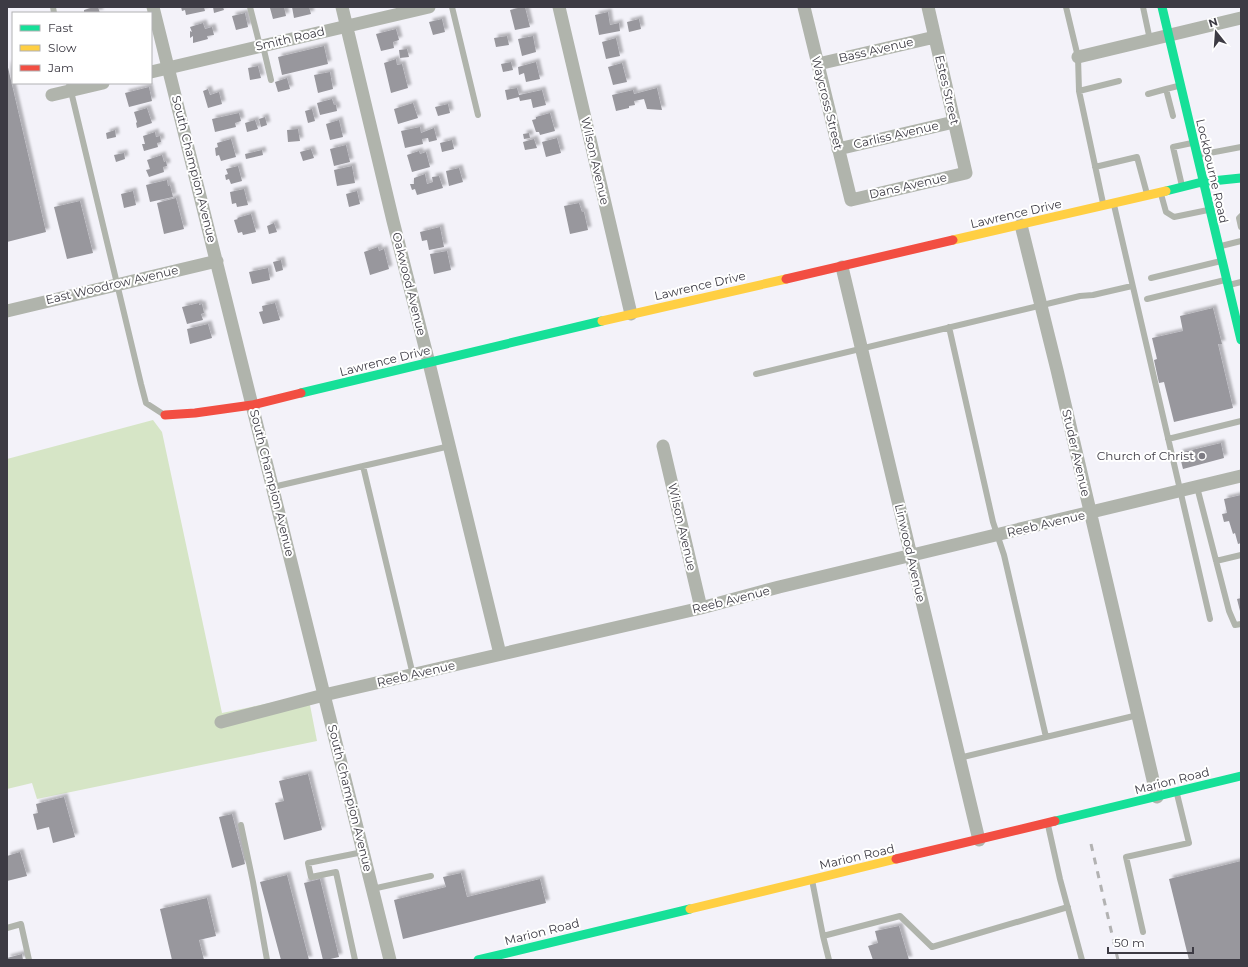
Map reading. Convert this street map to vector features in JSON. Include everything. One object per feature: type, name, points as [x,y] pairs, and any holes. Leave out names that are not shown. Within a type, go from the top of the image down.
[{"type":"street","name":"South Champion Avenue","points":[[154,7],[390,960]]},
{"type":"street","name":"Oakwood Avenue","points":[[342,7],[393,221],[450,446],[500,654]]},
{"type":"street","name":"Smith Road","points":[[152,72],[429,7]]},
{"type":"street","name":"Wilson Avenue","points":[[559,7],[631,314]]},
{"type":"street","name":"Waycross Street","points":[[804,7],[851,200]]},
{"type":"street","name":"Estes Street","points":[[928,7],[966,173]]},
{"type":"street","name":"Lockbourne Road","points":[[1162,7],[1202,182],[1241,340]]},
{"type":"street","points":[[1078,57],[1241,18]]},
{"type":"street","name":"Bass Avenue","points":[[818,64],[934,37]]},
{"type":"street","points":[[52,94],[70,87],[95,84]]},
{"type":"street","name":"Carliss Avenue","points":[[838,149],[954,122]]},
{"type":"street","name":"Dans Avenue","points":[[851,200],[966,173]]},
{"type":"street","name":"Lawrence Drive","points":[[165,415],[195,413],[252,405],[631,314],[1021,226],[1202,182],[1241,178]]},
{"type":"street","name":"Studer Avenue","points":[[1021,226],[1057,370],[1158,797]]},
{"type":"street","name":"East Woodrow Avenue","points":[[7,311],[118,283],[217,261]]},
{"type":"street","name":"Linwood Avenue","points":[[842,267],[979,840]]},
{"type":"street","name":"Wilson Avenue","points":[[663,446],[701,608]]},
{"type":"street","name":"Reeb Avenue","points":[[221,722],[324,695],[701,608],[779,587],[1241,476]]},
{"type":"street","name":"Marion Road","points":[[478,960],[1241,776]]},
{"type":"lane","points":[[250,7],[271,80]]},
{"type":"lane","points":[[452,7],[478,115]]},
{"type":"lane","points":[[1066,7],[1078,57],[1079,91],[1104,206]]},
{"type":"lane","points":[[1143,7],[1150,40]]},
{"type":"lane","points":[[1079,91],[1119,80]]},
{"type":"lane","points":[[1148,94],[1180,86]]},
{"type":"lane","points":[[70,87],[146,403],[165,415]]},
{"type":"lane","points":[[1166,90],[1173,116]]},
{"type":"lane","points":[[1182,187],[1173,147],[1193,142]]},
{"type":"lane","points":[[1196,156],[1241,147]]},
{"type":"lane","points":[[1095,167],[1137,158],[1147,196]]},
{"type":"lane","points":[[1161,192],[1166,212],[1174,217],[1209,210]]},
{"type":"lane","points":[[1113,204],[1210,619]]},
{"type":"lane","points":[[1241,216],[1239,218],[1241,227]]},
{"type":"lane","points":[[1218,247],[1241,241]]},
{"type":"lane","points":[[1151,278],[1222,261]]},
{"type":"lane","points":[[1147,299],[1227,282],[1241,282]]},
{"type":"lane","points":[[756,374],[1041,305],[1080,296],[1093,296],[1132,286]]},
{"type":"lane","points":[[949,327],[993,522],[1004,555],[1046,737]]},
{"type":"lane","points":[[1168,439],[1241,421]]},
{"type":"lane","points":[[273,487],[450,446]]},
{"type":"lane","points":[[363,466],[413,674]]},
{"type":"lane","points":[[1197,487],[1229,611],[1234,625],[1241,624]]},
{"type":"lane","points":[[1216,561],[1241,555]]},
{"type":"lane","points":[[959,758],[1138,714]]},
{"type":"lane","points":[[1144,932],[1126,857],[1189,843],[1176,792]]},
{"type":"lane","points":[[1048,823],[1082,960]]},
{"type":"lane","points":[[241,825],[268,960]]},
{"type":"lane","points":[[354,960],[336,872],[311,877],[308,863],[363,852]]},
{"type":"lane","points":[[372,889],[431,876]]},
{"type":"lane","points":[[812,880],[829,960]]},
{"type":"lane","points":[[823,936],[900,916],[932,947],[1068,907]]},
{"type":"lane","points":[[7,928],[21,924],[29,960]]},
{"type":"green space","points":[[153,420],[162,432],[222,713],[308,695],[317,741],[37,799],[32,783],[7,789],[7,459]]},
{"type":"building","points":[[98,7],[100,12],[84,12],[84,10]]},
{"type":"building","points":[[181,7],[204,7],[205,11],[186,15],[185,10],[182,11]]},
{"type":"building","points":[[213,7],[223,7],[224,10],[214,13]]},
{"type":"building","points":[[284,7],[286,16],[273,19],[270,8]]},
{"type":"building","points":[[292,7],[309,7],[311,14],[294,18]]},
{"type":"building","points":[[525,7],[530,27],[515,30],[510,10]]},
{"type":"building","points":[[608,12],[610,25],[619,23],[620,31],[599,35],[595,15]]},
{"type":"building","points":[[245,13],[248,27],[236,30],[232,16]]},
{"type":"building","points":[[442,19],[445,32],[433,35],[429,22]]},
{"type":"building","points":[[639,19],[641,29],[629,32],[627,22]]},
{"type":"building","points":[[203,23],[205,29],[212,27],[214,35],[207,36],[208,39],[193,43],[193,36],[190,38],[190,31],[192,32],[190,27]]},
{"type":"building","points":[[396,29],[399,40],[393,42],[394,48],[381,51],[376,34]]},
{"type":"building","points":[[507,36],[509,45],[496,47],[494,38]]},
{"type":"building","points":[[533,36],[536,52],[522,56],[518,39]]},
{"type":"building","points":[[616,38],[620,56],[606,59],[602,42]]},
{"type":"building","points":[[324,46],[328,64],[282,75],[278,57]]},
{"type":"building","points":[[407,49],[409,57],[400,58],[399,50]]},
{"type":"building","points":[[396,59],[397,65],[402,64],[408,88],[391,93],[384,63]]},
{"type":"building","points":[[511,62],[513,70],[503,72],[501,64]]},
{"type":"building","points":[[536,62],[540,79],[526,82],[524,73],[519,75],[518,67]]},
{"type":"building","points":[[7,63],[46,232],[7,242]]},
{"type":"building","points":[[622,63],[627,82],[613,85],[608,67]]},
{"type":"building","points":[[258,66],[261,78],[250,80],[248,68]]},
{"type":"building","points":[[330,72],[333,89],[318,93],[314,75]]},
{"type":"building","points":[[287,78],[290,89],[278,92],[275,82]]},
{"type":"building","points":[[149,87],[152,101],[129,107],[125,93]]},
{"type":"building","points":[[517,88],[519,95],[542,90],[546,105],[533,108],[531,99],[520,101],[519,97],[507,100],[505,90]]},
{"type":"building","points":[[657,88],[662,110],[647,109],[644,99],[634,101],[635,105],[629,106],[629,108],[616,111],[612,95],[633,90],[634,94]]},
{"type":"building","points":[[208,89],[210,95],[219,92],[222,104],[208,108],[203,91]]},
{"type":"building","points":[[332,99],[334,105],[336,105],[337,111],[320,115],[317,103]]},
{"type":"building","points":[[413,103],[418,118],[398,124],[394,109]]},
{"type":"building","points":[[448,104],[450,113],[438,116],[435,107]]},
{"type":"building","points":[[147,108],[152,123],[137,128],[134,112]]},
{"type":"building","points":[[312,109],[315,121],[308,123],[305,111]]},
{"type":"building","points":[[239,113],[241,121],[235,123],[236,127],[215,132],[212,119]]},
{"type":"building","points":[[550,113],[555,131],[540,135],[539,132],[536,132],[532,120],[536,119],[536,117]]},
{"type":"building","points":[[265,117],[267,125],[261,127],[259,119]]},
{"type":"building","points":[[255,120],[258,129],[247,132],[245,123]]},
{"type":"building","points":[[339,120],[343,137],[330,140],[326,124]]},
{"type":"building","points":[[420,127],[421,133],[434,128],[437,140],[429,142],[428,138],[422,139],[423,144],[405,148],[401,131]]},
{"type":"building","points":[[298,129],[300,141],[288,142],[287,130]]},
{"type":"building","points":[[115,130],[116,137],[107,139],[106,133]]},
{"type":"building","points":[[155,132],[156,137],[160,136],[161,142],[157,143],[158,147],[144,151],[142,144],[145,144],[143,136]]},
{"type":"building","points":[[529,133],[530,138],[524,139],[523,134]]},
{"type":"building","points":[[557,138],[561,153],[546,157],[542,142]]},
{"type":"building","points":[[231,139],[236,157],[221,161],[219,155],[216,156],[215,148],[218,147],[217,143]]},
{"type":"building","points":[[534,139],[537,148],[525,150],[523,142]]},
{"type":"building","points":[[452,140],[454,149],[442,152],[440,143]]},
{"type":"building","points":[[346,145],[350,162],[334,166],[330,149]]},
{"type":"building","points":[[311,149],[314,158],[303,161],[300,152]]},
{"type":"building","points":[[262,150],[263,155],[246,159],[245,154]]},
{"type":"building","points":[[419,151],[420,154],[426,152],[430,167],[412,172],[407,155]]},
{"type":"building","points":[[124,153],[125,159],[116,162],[114,155]]},
{"type":"building","points":[[162,155],[167,166],[163,167],[164,172],[149,177],[146,170],[150,169],[147,160]]},
{"type":"building","points":[[238,166],[242,181],[231,184],[229,179],[226,180],[225,175],[228,174],[226,169]]},
{"type":"building","points":[[352,166],[355,183],[337,186],[334,170]]},
{"type":"building","points":[[459,168],[463,182],[449,186],[446,171]]},
{"type":"building","points":[[425,174],[427,184],[433,182],[432,177],[439,176],[443,188],[417,195],[415,189],[412,190],[410,184],[414,184],[414,178]]},
{"type":"building","points":[[167,180],[173,197],[150,202],[146,185]]},
{"type":"building","points":[[244,189],[248,205],[237,207],[236,203],[232,204],[230,192]]},
{"type":"building","points":[[133,191],[136,205],[124,208],[121,194]]},
{"type":"building","points":[[357,191],[360,204],[349,207],[346,194]]},
{"type":"building","points":[[176,198],[184,229],[164,234],[157,203]]},
{"type":"building","points":[[80,201],[93,253],[67,259],[54,207]]},
{"type":"building","points":[[579,203],[582,212],[584,212],[588,230],[570,234],[564,206]]},
{"type":"building","points":[[251,214],[256,232],[243,235],[242,232],[238,233],[234,220]]},
{"type":"building","points":[[274,223],[277,232],[269,234],[267,226]]},
{"type":"building","points":[[440,227],[444,247],[429,250],[427,240],[422,241],[420,232]]},
{"type":"building","points":[[378,247],[379,251],[384,249],[389,269],[370,275],[364,252]]},
{"type":"building","points":[[447,251],[451,270],[434,274],[430,254]]},
{"type":"building","points":[[281,260],[283,270],[276,272],[273,262]]},
{"type":"building","points":[[268,268],[270,280],[252,284],[249,272]]},
{"type":"building","points":[[199,303],[199,305],[202,304],[204,313],[201,314],[203,320],[187,324],[182,307]]},
{"type":"building","points":[[275,303],[280,320],[263,324],[259,312],[263,311],[262,306]]},
{"type":"building","points":[[1213,308],[1222,344],[1218,344],[1233,408],[1174,422],[1164,382],[1159,383],[1154,360],[1157,359],[1152,338],[1183,331],[1180,316]]},
{"type":"building","points":[[208,324],[212,338],[190,344],[187,329]]},
{"type":"building","name":"Church of Christ","points":[[1221,443],[1224,458],[1183,469],[1179,453]]},
{"type":"building","points":[[1241,495],[1241,543],[1238,544],[1235,533],[1233,534],[1229,521],[1224,522],[1222,514],[1227,513],[1224,499]]},
{"type":"building","points":[[1241,598],[1241,611],[1240,611],[1237,599]]},
{"type":"building","points":[[308,774],[322,830],[284,840],[275,803],[284,801],[279,781]]},
{"type":"building","points":[[64,797],[75,837],[53,843],[49,827],[37,830],[33,814],[38,813],[36,804]]},
{"type":"building","points":[[232,814],[245,864],[232,868],[219,817]]},
{"type":"building","points":[[20,852],[27,876],[7,881],[7,856]]},
{"type":"building","points":[[1241,861],[1241,960],[1189,960],[1169,879]]},
{"type":"building","points":[[461,873],[467,897],[540,879],[546,903],[403,939],[394,900],[446,887],[443,877]]},
{"type":"building","points":[[287,875],[309,960],[281,960],[260,882]]},
{"type":"building","points":[[320,879],[339,957],[326,960],[323,960],[304,883]]},
{"type":"building","points":[[207,898],[216,936],[199,940],[204,960],[172,960],[160,909]]},
{"type":"building","points":[[899,926],[909,960],[873,960],[868,946],[878,943],[875,931]]},
{"type":"building","points":[[22,954],[23,960],[7,960],[7,958]]},
{"type":"railway","points":[[1091,844],[1118,960]]},
{"type":"traffic: fast","points":[[1162,7],[1241,340]]},
{"type":"traffic: fast","points":[[1166,191],[1202,182],[1241,178]]},
{"type":"traffic: fast","points":[[301,393],[602,321]]},
{"type":"traffic: fast","points":[[1055,821],[1241,776]]},
{"type":"traffic: fast","points":[[478,960],[690,909]]},
{"type":"traffic: slow","points":[[953,240],[1166,191]]},
{"type":"traffic: slow","points":[[602,321],[786,279]]},
{"type":"traffic: slow","points":[[690,909],[896,859]]},
{"type":"traffic: jam","points":[[786,279],[953,240]]},
{"type":"traffic: jam","points":[[165,415],[195,413],[252,405],[301,393]]},
{"type":"traffic: jam","points":[[896,859],[1055,821]]},
{"type":"place","name":"Church of Christ","points":[[1202,456]]}]
